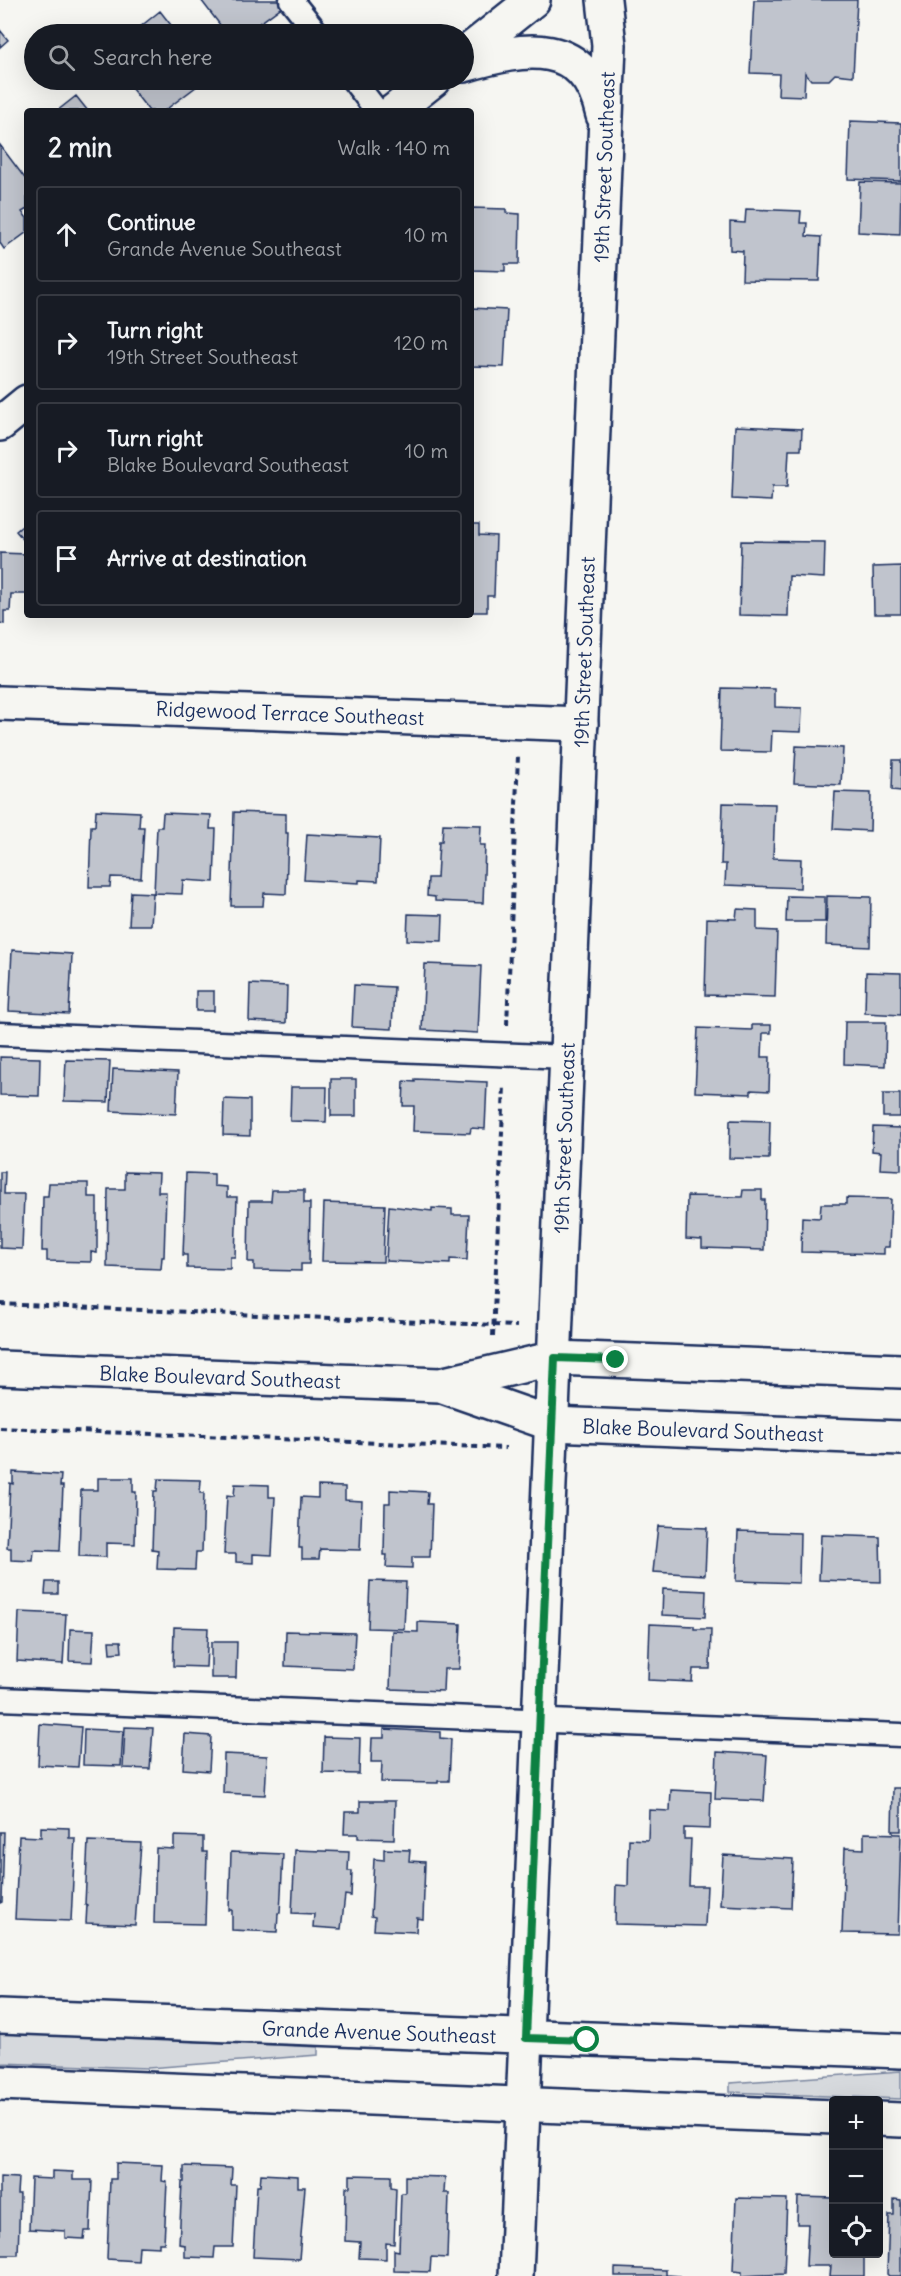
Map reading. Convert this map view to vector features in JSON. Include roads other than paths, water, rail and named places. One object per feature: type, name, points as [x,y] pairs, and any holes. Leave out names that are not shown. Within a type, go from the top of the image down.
[{"type":"street","points":[[474,47],[533,0]]},
{"type":"street","name":"19th Street Southeast","points":[[516,2276],[606,125],[609,45],[604,0]]},
{"type":"street","points":[[474,62],[522,52],[559,55],[573,62],[587,78],[600,102],[606,125]]},
{"type":"street","points":[[398,108],[420,90]]},
{"type":"street","points":[[0,423],[24,404]]},
{"type":"street","name":"Ridgewood Terrace Southeast","points":[[0,703],[581,724]]},
{"type":"street","name":"Blake Boulevard Southeast","points":[[0,1368],[440,1385],[555,1358],[901,1371]]},
{"type":"street","name":"Blake Boulevard Southeast","points":[[440,1385],[552,1424],[901,1438]]},
{"type":"street","name":"Grande Avenue Southeast","points":[[0,2016],[901,2051]]},
{"type":"street","points":[[0,2083],[829,2117]]},
{"type":"street","points":[[883,2119],[901,2120]]},
{"type":"lane","points":[[291,0],[310,24]]},
{"type":"lane","points":[[361,90],[375,108]]},
{"type":"lane","points":[[0,1034],[567,1057]]},
{"type":"lane","points":[[0,1699],[901,1735]]}]
